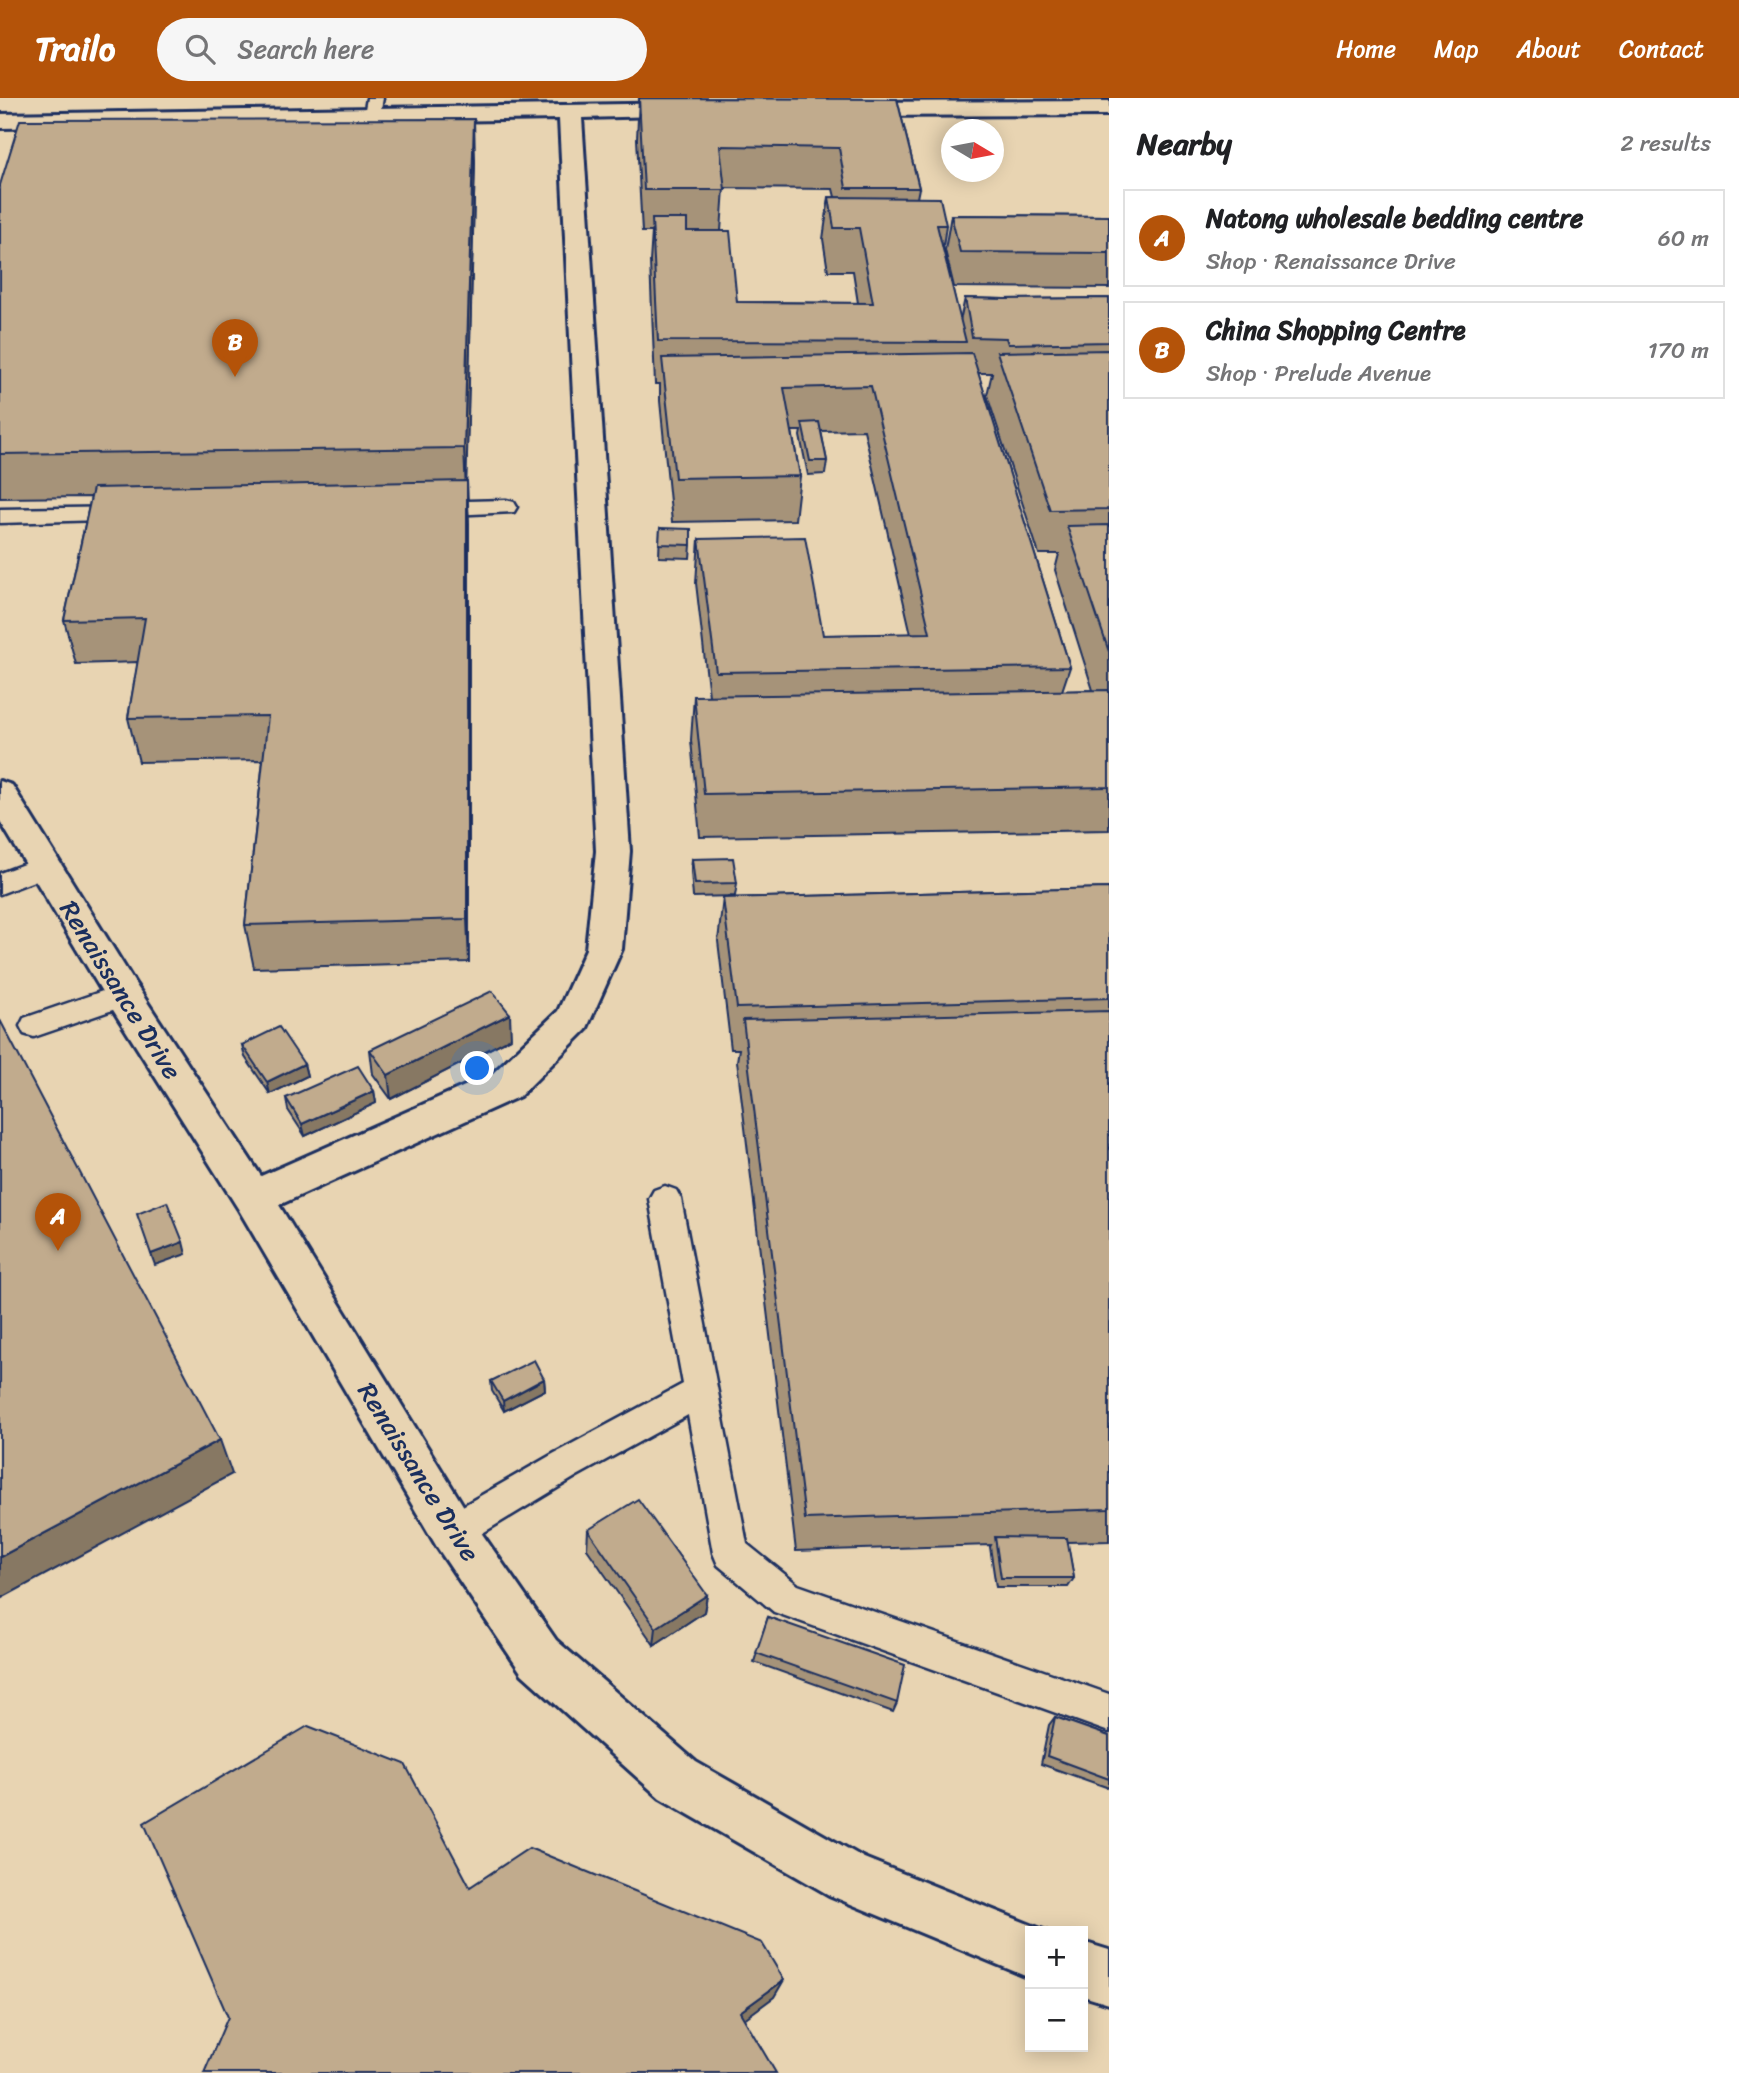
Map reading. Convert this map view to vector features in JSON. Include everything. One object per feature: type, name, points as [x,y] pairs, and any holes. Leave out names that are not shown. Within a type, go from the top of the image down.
[{"type":"street","points":[[0,121],[374,107],[569,111],[708,110]]},
{"type":"street","points":[[818,110],[1109,108]]},
{"type":"street","points":[[253,1198],[506,1085],[573,1020],[604,949],[613,851],[569,111]]},
{"type":"street","name":"Renaissance Drive","points":[[0,793],[123,995],[253,1198],[453,1531],[539,1657],[678,1780],[847,1877],[1025,1949]]},
{"type":"street","points":[[1088,1971],[1109,1977]]},
{"type":"lane","points":[[411,509],[506,507]]},
{"type":"lane","points":[[0,516],[150,513]]},
{"type":"lane","points":[[0,884],[45,866]]},
{"type":"lane","points":[[34,1026],[123,995]]},
{"type":"lane","points":[[665,1199],[731,1553],[787,1599],[1109,1713]]},
{"type":"lane","points":[[453,1531],[565,1465],[701,1391]]},
{"type":"building","points":[[639,98],[897,99],[919,188],[846,188],[839,148],[720,146],[725,190],[644,190]]},
{"type":"building","points":[[474,119],[464,448],[0,454],[0,185],[20,120]]},
{"type":"building","points":[[829,197],[940,198],[946,225],[937,225],[966,342],[658,341],[652,219],[687,219],[687,231],[730,231],[737,302],[873,303],[859,228],[834,228]]},
{"type":"building","points":[[951,215],[1109,216],[1109,253],[960,252]]},
{"type":"building","points":[[965,298],[1109,298],[1109,342],[1008,344],[1006,338],[972,337]]},
{"type":"building","points":[[1109,350],[1109,509],[1050,510],[997,352]]},
{"type":"building","points":[[972,353],[1070,667],[716,672],[699,539],[805,537],[823,635],[930,633],[871,386],[784,388],[800,476],[675,478],[662,358]]},
{"type":"building","points":[[819,422],[827,461],[810,461],[802,423]]},
{"type":"building","points":[[467,481],[467,919],[245,925],[268,716],[128,718],[145,618],[64,620],[93,488]]},
{"type":"building","points":[[1109,525],[1109,652],[1067,526]]},
{"type":"building","points":[[660,528],[691,529],[691,545],[659,544]]},
{"type":"building","points":[[1109,690],[1109,787],[704,794],[694,696]]},
{"type":"building","points":[[733,858],[737,883],[695,884],[692,859]]},
{"type":"building","points":[[1109,888],[1109,998],[737,1008],[723,898]]},
{"type":"building","points":[[492,991],[510,1014],[388,1075],[370,1050]]},
{"type":"building","points":[[1109,1011],[1109,1509],[805,1519],[743,1020]]},
{"type":"building","points":[[0,1020],[220,1440],[0,1557]]},
{"type":"building","points":[[279,1027],[304,1064],[267,1082],[242,1045]]},
{"type":"building","points":[[358,1066],[374,1091],[302,1124],[286,1098]]},
{"type":"building","points":[[167,1202],[183,1242],[151,1254],[137,1214]]},
{"type":"building","points":[[534,1360],[544,1379],[503,1401],[491,1381]]},
{"type":"building","points":[[638,1499],[707,1595],[656,1628],[588,1530]]},
{"type":"building","points":[[995,1537],[1067,1538],[1074,1578],[1001,1578]]},
{"type":"building","points":[[768,1617],[905,1665],[897,1703],[756,1653]]},
{"type":"building","points":[[1055,1717],[1109,1736],[1109,1779],[1047,1756]]},
{"type":"building","points":[[308,1726],[405,1764],[470,1887],[529,1848],[762,1943],[784,1980],[740,2012],[776,2073],[204,2073],[228,2017],[144,1823]]},
{"type":"place","name":"China Shopping Centre","points":[[235,377]]},
{"type":"place","name":"Natong wholesale bedding centre","points":[[58,1251]]}]
